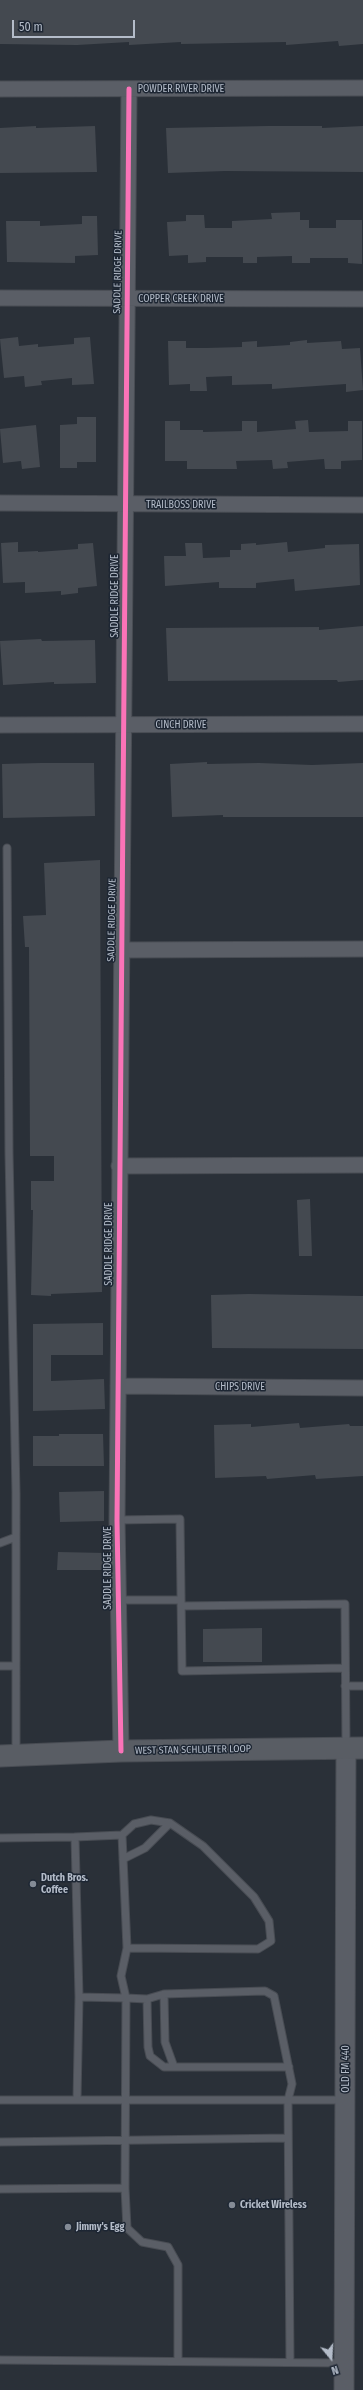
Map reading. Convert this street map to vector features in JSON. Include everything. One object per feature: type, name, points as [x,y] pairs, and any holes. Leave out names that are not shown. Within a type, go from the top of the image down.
[{"type":"main road","name":"WEST STAN SCHLUETER LOOP","points":[[8,1756],[121,1751],[354,1748]]},
{"type":"street","name":"POWDER RIVER DRIVE","points":[[0,89],[363,88]]},
{"type":"street","name":"SADDLE RIDGE DRIVE","points":[[121,1751],[117,1600],[117,1520],[120,950],[129,89]]},
{"type":"street","name":"COPPER CREEK DRIVE","points":[[0,298],[363,299]]},
{"type":"street","name":"TRAILBOSS DRIVE","points":[[0,503],[125,505],[363,505]]},
{"type":"street","name":"CINCH DRIVE","points":[[0,725],[123,726],[363,724]]},
{"type":"street","points":[[120,950],[363,949]]},
{"type":"street","points":[[119,1166],[363,1165]]},
{"type":"street","name":"CHIPS DRIVE","points":[[118,1386],[363,1388]]},
{"type":"street","name":"OLD FM 440","points":[[344,2390],[346,2100],[354,1748]]},
{"type":"lane","points":[[7,848],[9,1153],[16,1537],[16,1666],[8,1756]]},
{"type":"lane","points":[[117,1520],[180,1519],[182,1671],[345,1668]]},
{"type":"lane","points":[[0,1543],[16,1537]]},
{"type":"lane","points":[[117,1600],[181,1603],[345,1604],[345,1686],[354,1748]]},
{"type":"lane","points":[[0,1666],[16,1666]]},
{"type":"lane","points":[[345,1686],[363,1686]]},
{"type":"lane","points":[[0,1838],[122,1835],[134,1824],[151,1820],[170,1823],[203,1846],[254,1897],[269,1921],[271,1941],[258,1949],[127,1948]]},
{"type":"lane","points":[[123,1859],[145,1848],[170,1823]]},
{"type":"lane","points":[[122,1835],[127,1948],[121,1976],[126,1998],[125,2188],[127,2228],[142,2242],[168,2247],[178,2265],[178,2360]]},
{"type":"lane","points":[[75,1837],[79,1997],[77,2100]]},
{"type":"lane","points":[[79,1997],[147,1999],[164,1994],[264,1991],[274,1996],[292,2084],[288,2100],[290,2362]]},
{"type":"lane","points":[[164,1994],[165,2042],[174,2067]]},
{"type":"lane","points":[[147,1999],[148,2047],[150,2056],[164,2067],[289,2067]]},
{"type":"lane","points":[[0,2100],[346,2100]]},
{"type":"lane","points":[[0,2142],[288,2138]]},
{"type":"lane","points":[[0,2189],[125,2188]]},
{"type":"lane","points":[[0,2360],[344,2362]]},
{"type":"building","points":[[0,0],[363,0],[363,44],[339,46],[338,41],[286,45],[286,42],[181,44],[181,42],[129,45],[129,42],[77,45],[0,44]]},
{"type":"building","points":[[36,126],[36,128],[95,126],[97,172],[0,173],[0,128]]},
{"type":"building","points":[[322,126],[322,128],[363,126],[363,172],[225,171],[168,173],[166,128]]},
{"type":"building","points":[[300,212],[300,220],[309,220],[309,228],[336,228],[336,220],[362,220],[362,264],[348,263],[348,258],[310,258],[310,263],[292,263],[292,256],[257,257],[257,263],[243,263],[243,257],[206,257],[206,262],[188,263],[188,255],[169,256],[167,222],[186,221],[186,215],[204,215],[205,228],[232,228],[232,221],[272,219],[271,213]]},
{"type":"building","points":[[82,216],[97,216],[98,255],[75,256],[75,263],[7,262],[6,221],[40,221],[40,226],[82,224]]},
{"type":"building","points":[[18,337],[19,346],[38,344],[38,347],[74,344],[74,338],[90,337],[94,384],[72,385],[72,378],[41,381],[42,385],[25,387],[24,376],[4,378],[0,339]]},
{"type":"building","points":[[307,340],[307,343],[341,341],[342,349],[360,348],[363,390],[346,392],[346,384],[272,389],[272,384],[232,385],[232,376],[206,377],[207,391],[190,391],[190,384],[169,385],[168,341],[186,341],[186,348],[206,348],[242,347],[242,342],[257,341],[257,347],[290,345],[290,342]]},
{"type":"building","points":[[77,417],[96,417],[96,462],[77,462],[77,468],[60,468],[60,425],[77,424]]},
{"type":"building","points":[[308,420],[309,432],[348,431],[348,421],[362,421],[362,460],[341,461],[341,469],[325,469],[324,459],[287,462],[288,468],[273,469],[272,460],[236,461],[237,469],[187,469],[187,461],[165,461],[165,421],[180,421],[180,430],[203,430],[203,432],[242,431],[242,421],[257,421],[257,432],[296,429],[295,421]]},
{"type":"building","points":[[36,425],[40,467],[22,469],[21,461],[3,463],[0,429]]},
{"type":"building","points":[[18,542],[18,552],[78,549],[78,544],[93,543],[97,586],[78,588],[78,593],[61,595],[61,591],[25,593],[25,582],[3,583],[1,543]]},
{"type":"building","points":[[287,542],[288,552],[325,548],[325,545],[359,544],[360,585],[295,591],[294,579],[256,583],[256,588],[219,588],[219,582],[165,586],[164,556],[186,556],[185,543],[202,543],[203,558],[230,557],[230,550],[241,550],[241,544],[256,543],[256,545]]},
{"type":"building","points":[[363,626],[363,680],[338,682],[337,680],[168,681],[166,628],[319,627],[319,630]]},
{"type":"building","points":[[41,639],[42,641],[95,640],[96,683],[54,684],[54,682],[3,685],[0,641]]},
{"type":"building","points":[[207,762],[207,764],[259,763],[312,765],[363,763],[363,817],[223,817],[223,815],[172,817],[170,764]]},
{"type":"building","points":[[94,763],[95,816],[3,818],[2,764]]},
{"type":"building","points":[[100,860],[102,1292],[51,1294],[51,1296],[31,1295],[33,1210],[31,1210],[31,1181],[54,1181],[54,1156],[30,1156],[29,947],[25,947],[23,916],[46,915],[44,863]]},
{"type":"building","points":[[310,1199],[312,1256],[299,1256],[297,1200]]},
{"type":"building","points":[[249,1294],[363,1296],[363,1349],[212,1348],[211,1295]]},
{"type":"building","points":[[103,1323],[103,1355],[51,1355],[51,1381],[104,1379],[105,1409],[33,1411],[33,1324]]},
{"type":"building","points":[[299,1423],[300,1428],[349,1424],[350,1426],[363,1426],[363,1476],[316,1479],[315,1475],[267,1479],[266,1476],[215,1478],[214,1425],[251,1424],[251,1427]]},
{"type":"building","points":[[59,1434],[103,1434],[104,1466],[33,1466],[33,1436],[59,1436]]},
{"type":"building","points":[[104,1491],[104,1521],[60,1522],[59,1492]]},
{"type":"building","points":[[58,1552],[106,1553],[106,1570],[57,1570]]},
{"type":"building","points":[[262,1628],[262,1662],[203,1662],[203,1629]]},
{"type":"cycle path","points":[[121,1751],[117,1520],[129,89]]},
{"type":"place","name":"Dutch Bros. Coffee","points":[[33,1884]]},
{"type":"place","name":"Cricket Wireless","points":[[232,2205]]},
{"type":"place","name":"Jimmy's Egg","points":[[68,2227]]}]
